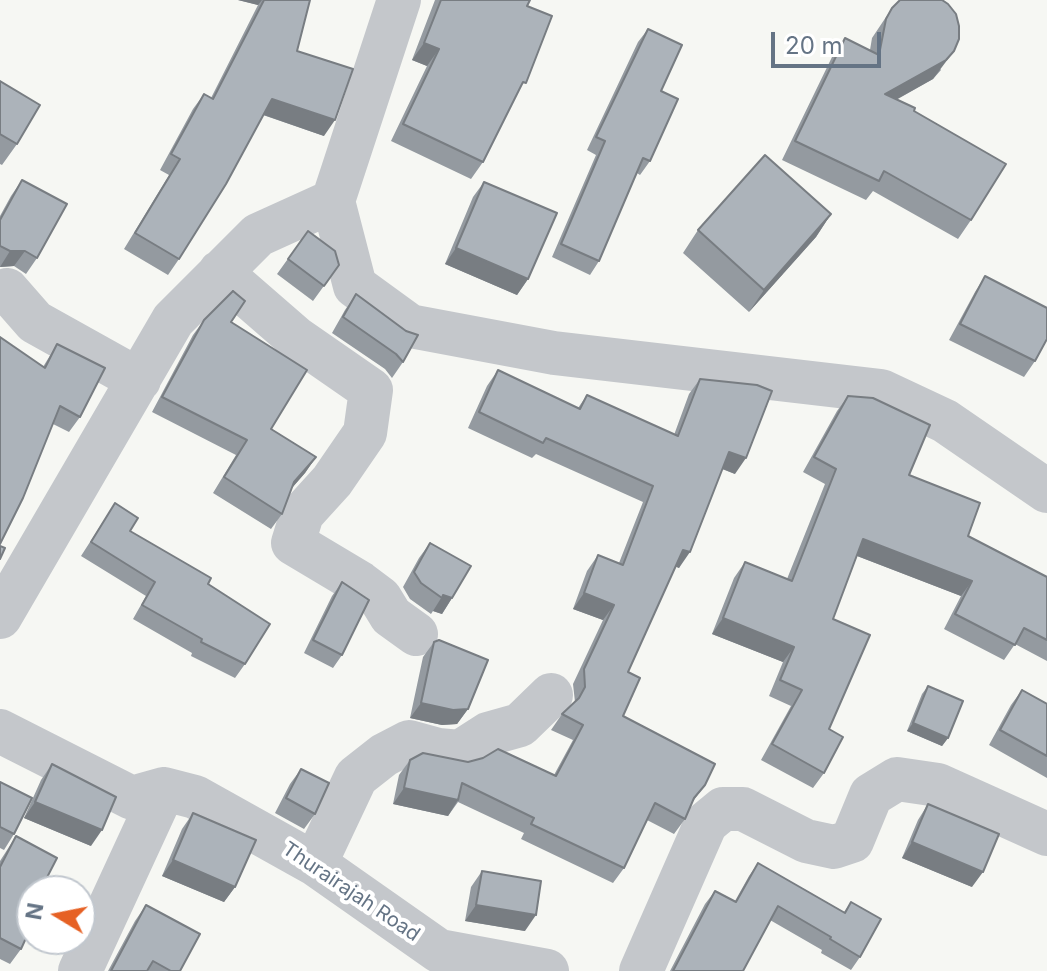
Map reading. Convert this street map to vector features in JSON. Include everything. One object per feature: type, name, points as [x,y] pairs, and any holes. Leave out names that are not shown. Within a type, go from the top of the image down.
[{"type":"street","points":[[399,0],[333,201],[355,286],[410,326],[554,353],[881,391],[945,421],[1047,491]]},
{"type":"street","points":[[0,617],[173,320],[258,235],[333,201]]},
{"type":"street","points":[[220,272],[296,338],[371,390],[365,433],[332,481],[302,514],[293,543],[360,583],[380,598],[391,616],[416,634]]},
{"type":"street","points":[[7,290],[35,322],[139,380]]},
{"type":"street","points":[[315,864],[356,777],[384,755],[409,742],[460,752],[488,734],[520,725],[551,695]]},
{"type":"street","points":[[0,731],[132,798],[164,789]]},
{"type":"street","points":[[641,971],[706,823],[723,809],[743,809],[806,841],[834,847],[852,841],[871,795],[897,779],[938,785],[1047,834]]},
{"type":"street","points":[[80,971],[164,789]]},
{"type":"street","name":"Thurairajah Road","points":[[164,789],[195,797],[315,864],[439,951],[547,971]]},
{"type":"building","points":[[264,0],[310,0],[297,51],[353,69],[335,120],[272,99],[226,184],[179,259],[135,233],[180,159],[171,154],[204,94],[213,99]]},
{"type":"building","points":[[441,0],[530,0],[527,6],[552,16],[526,83],[523,82],[483,162],[403,124],[439,49],[424,43]]},
{"type":"building","points":[[900,0],[942,0],[956,14],[959,39],[946,60],[885,94],[915,108],[914,111],[1006,164],[971,220],[884,171],[879,181],[795,141],[845,38],[879,55],[886,19]]},
{"type":"building","points":[[648,29],[682,45],[661,91],[678,99],[650,161],[643,158],[599,261],[561,244],[605,141],[596,137]]},
{"type":"building","points":[[0,81],[40,105],[17,144],[0,134]]},
{"type":"building","points":[[765,155],[831,214],[764,290],[698,230]]},
{"type":"building","points":[[22,180],[67,204],[37,258],[25,251],[10,251],[0,246],[0,220]]},
{"type":"building","points":[[484,182],[557,213],[528,279],[456,248]]},
{"type":"building","points":[[308,231],[335,251],[339,265],[324,286],[288,259]]},
{"type":"building","points":[[985,276],[1047,308],[1047,339],[1035,361],[960,324]]},
{"type":"building","points":[[233,291],[245,301],[231,322],[307,370],[271,429],[316,457],[294,482],[282,514],[224,477],[247,440],[162,397],[204,320]]},
{"type":"building","points":[[356,294],[406,331],[418,335],[403,362],[343,317]]},
{"type":"building","points":[[0,337],[45,368],[57,344],[105,368],[80,417],[60,406],[23,498],[0,544]]},
{"type":"building","points":[[498,370],[580,409],[587,395],[678,436],[700,379],[757,385],[772,391],[746,458],[729,452],[690,552],[683,550],[628,672],[640,678],[623,716],[715,764],[685,819],[655,803],[624,868],[531,824],[534,818],[462,783],[458,800],[404,788],[410,760],[423,753],[468,762],[498,749],[556,776],[583,725],[562,714],[579,698],[585,687],[584,669],[614,605],[584,593],[598,555],[623,565],[653,486],[546,438],[543,443],[479,412]]},
{"type":"building","points":[[848,396],[873,398],[930,425],[909,475],[980,503],[968,536],[1047,577],[1047,640],[1024,628],[1015,645],[955,614],[972,581],[863,539],[833,619],[870,635],[829,729],[843,737],[824,773],[772,744],[802,690],[780,680],[794,647],[723,618],[745,562],[792,581],[836,469],[814,457]]},
{"type":"building","points":[[115,503],[138,518],[130,531],[211,578],[208,584],[270,624],[245,664],[201,642],[202,639],[142,605],[155,582],[91,542]]},
{"type":"building","points":[[430,543],[471,566],[452,598],[443,595],[442,598],[421,583],[414,572]]},
{"type":"building","points":[[342,582],[369,600],[342,655],[313,640]]},
{"type":"building","points":[[439,640],[488,660],[468,709],[453,710],[421,703],[434,642]]},
{"type":"building","points":[[928,686],[963,701],[948,738],[913,723]]},
{"type":"building","points":[[1022,690],[1047,704],[1047,756],[1000,730]]},
{"type":"building","points":[[52,764],[116,797],[102,830],[35,802]]},
{"type":"building","points":[[301,769],[329,783],[315,814],[286,798]]},
{"type":"building","points":[[0,782],[32,798],[14,834],[0,827]]},
{"type":"building","points":[[928,804],[999,834],[983,872],[912,842]]},
{"type":"building","points":[[193,813],[256,840],[235,887],[173,860]]},
{"type":"building","points":[[16,836],[57,858],[48,875],[16,875],[16,946],[0,938],[0,867]]},
{"type":"building","points":[[758,863],[845,913],[851,902],[881,919],[860,957],[778,906],[743,971],[673,971],[715,891],[736,902]]},
{"type":"building","points":[[482,871],[541,881],[536,915],[476,905]]},
{"type":"building","points":[[146,905],[200,934],[180,971],[171,971],[153,961],[147,971],[111,971]]}]
